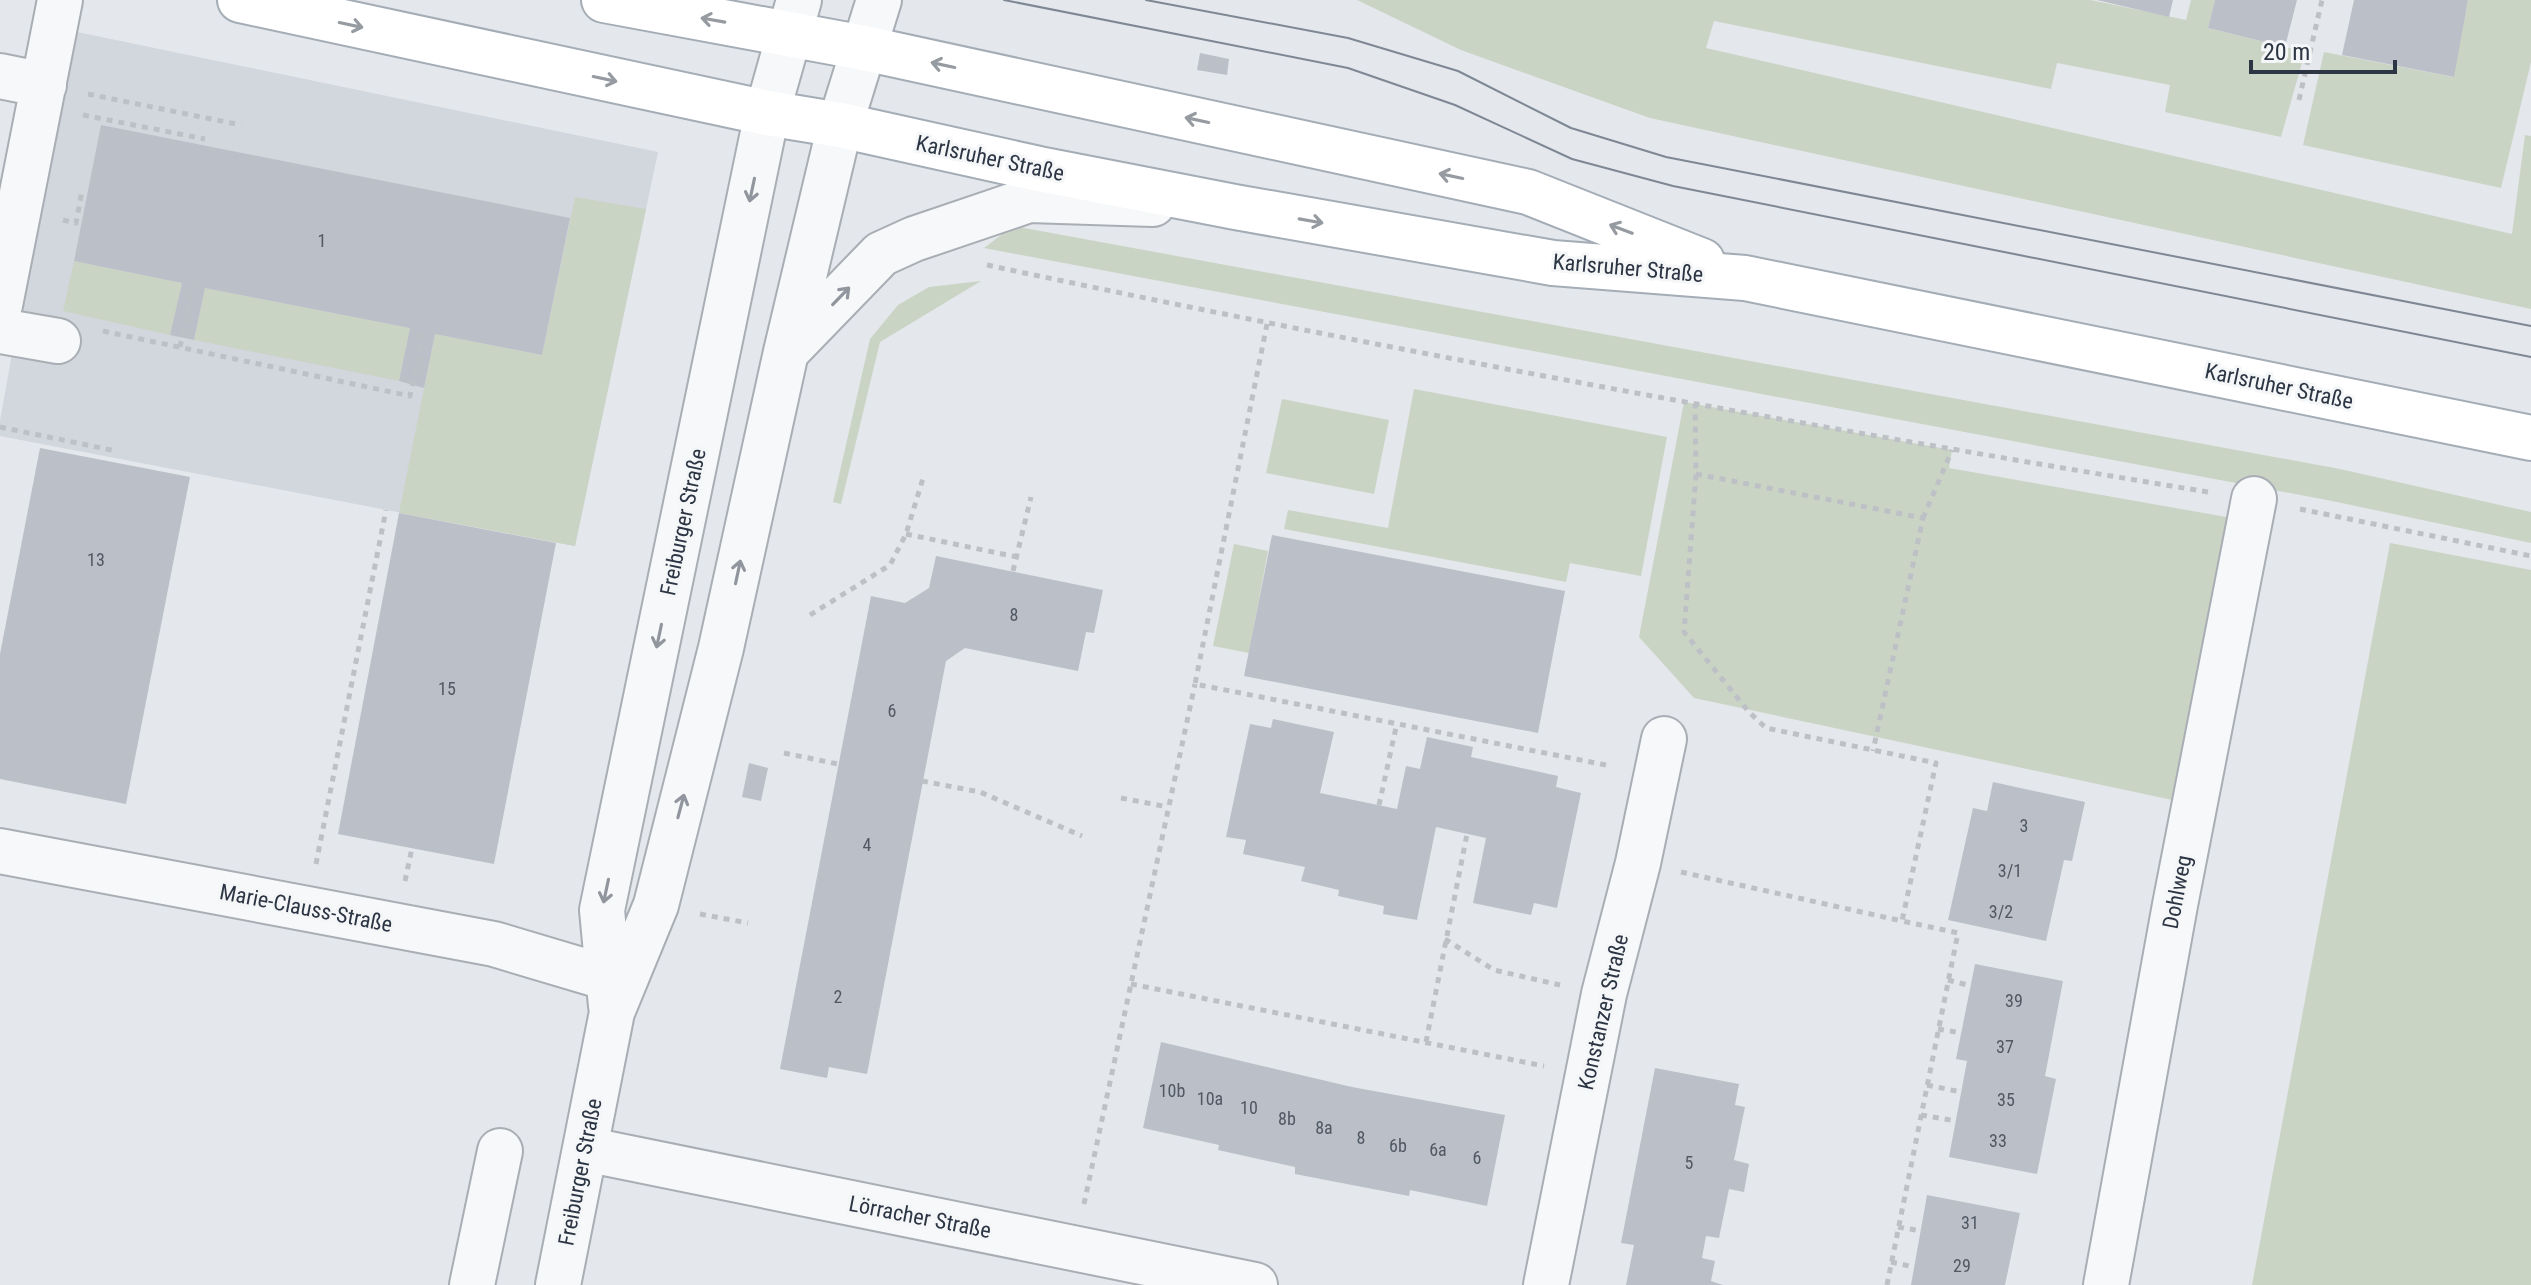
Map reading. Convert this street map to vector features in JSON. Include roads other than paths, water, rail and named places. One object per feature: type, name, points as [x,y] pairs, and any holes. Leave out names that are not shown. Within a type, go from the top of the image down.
[{"type":"main road","name":"Karlsruher Straße","points":[[240,0],[767,113],[840,125],[1039,169],[1235,207],[1553,263],[1745,278],[2531,438]]},
{"type":"main road","name":"Karlsruher Straße","points":[[621,1],[794,17],[864,48],[1528,192],[1745,278]]},
{"type":"street","points":[[0,305],[60,0]]},
{"type":"street","name":"Freiburger Straße","points":[[610,995],[656,905],[721,648],[840,125],[879,0]]},
{"type":"street","name":"Freiburger Straße","points":[[558,1285],[585,1149],[610,995],[602,910],[767,113],[794,17]]},
{"type":"street","points":[[0,76],[41,95]]},
{"type":"street","points":[[786,352],[881,254],[914,239],[1029,200],[1235,207]]},
{"type":"street","points":[[0,331],[75,335]]},
{"type":"street","name":"Dohlweg","points":[[2106,1285],[2175,905],[2254,499]]},
{"type":"street","name":"Konstanzer Straße","points":[[1546,1285],[1604,994],[1638,863],[1660,757]]},
{"type":"street","name":"Marie-Clauss-Straße","points":[[0,851],[494,944],[610,995]]},
{"type":"street","name":"Lörracher Straße","points":[[585,1149],[1255,1285]]},
{"type":"street","points":[[472,1285],[500,1151]]},
{"type":"tram line","points":[[1004,0],[1348,68],[1455,105],[1572,159],[1673,186],[2531,357]]},
{"type":"tram line","points":[[1146,0],[1348,38],[1458,71],[1571,128],[1666,157],[2531,326]]}]
